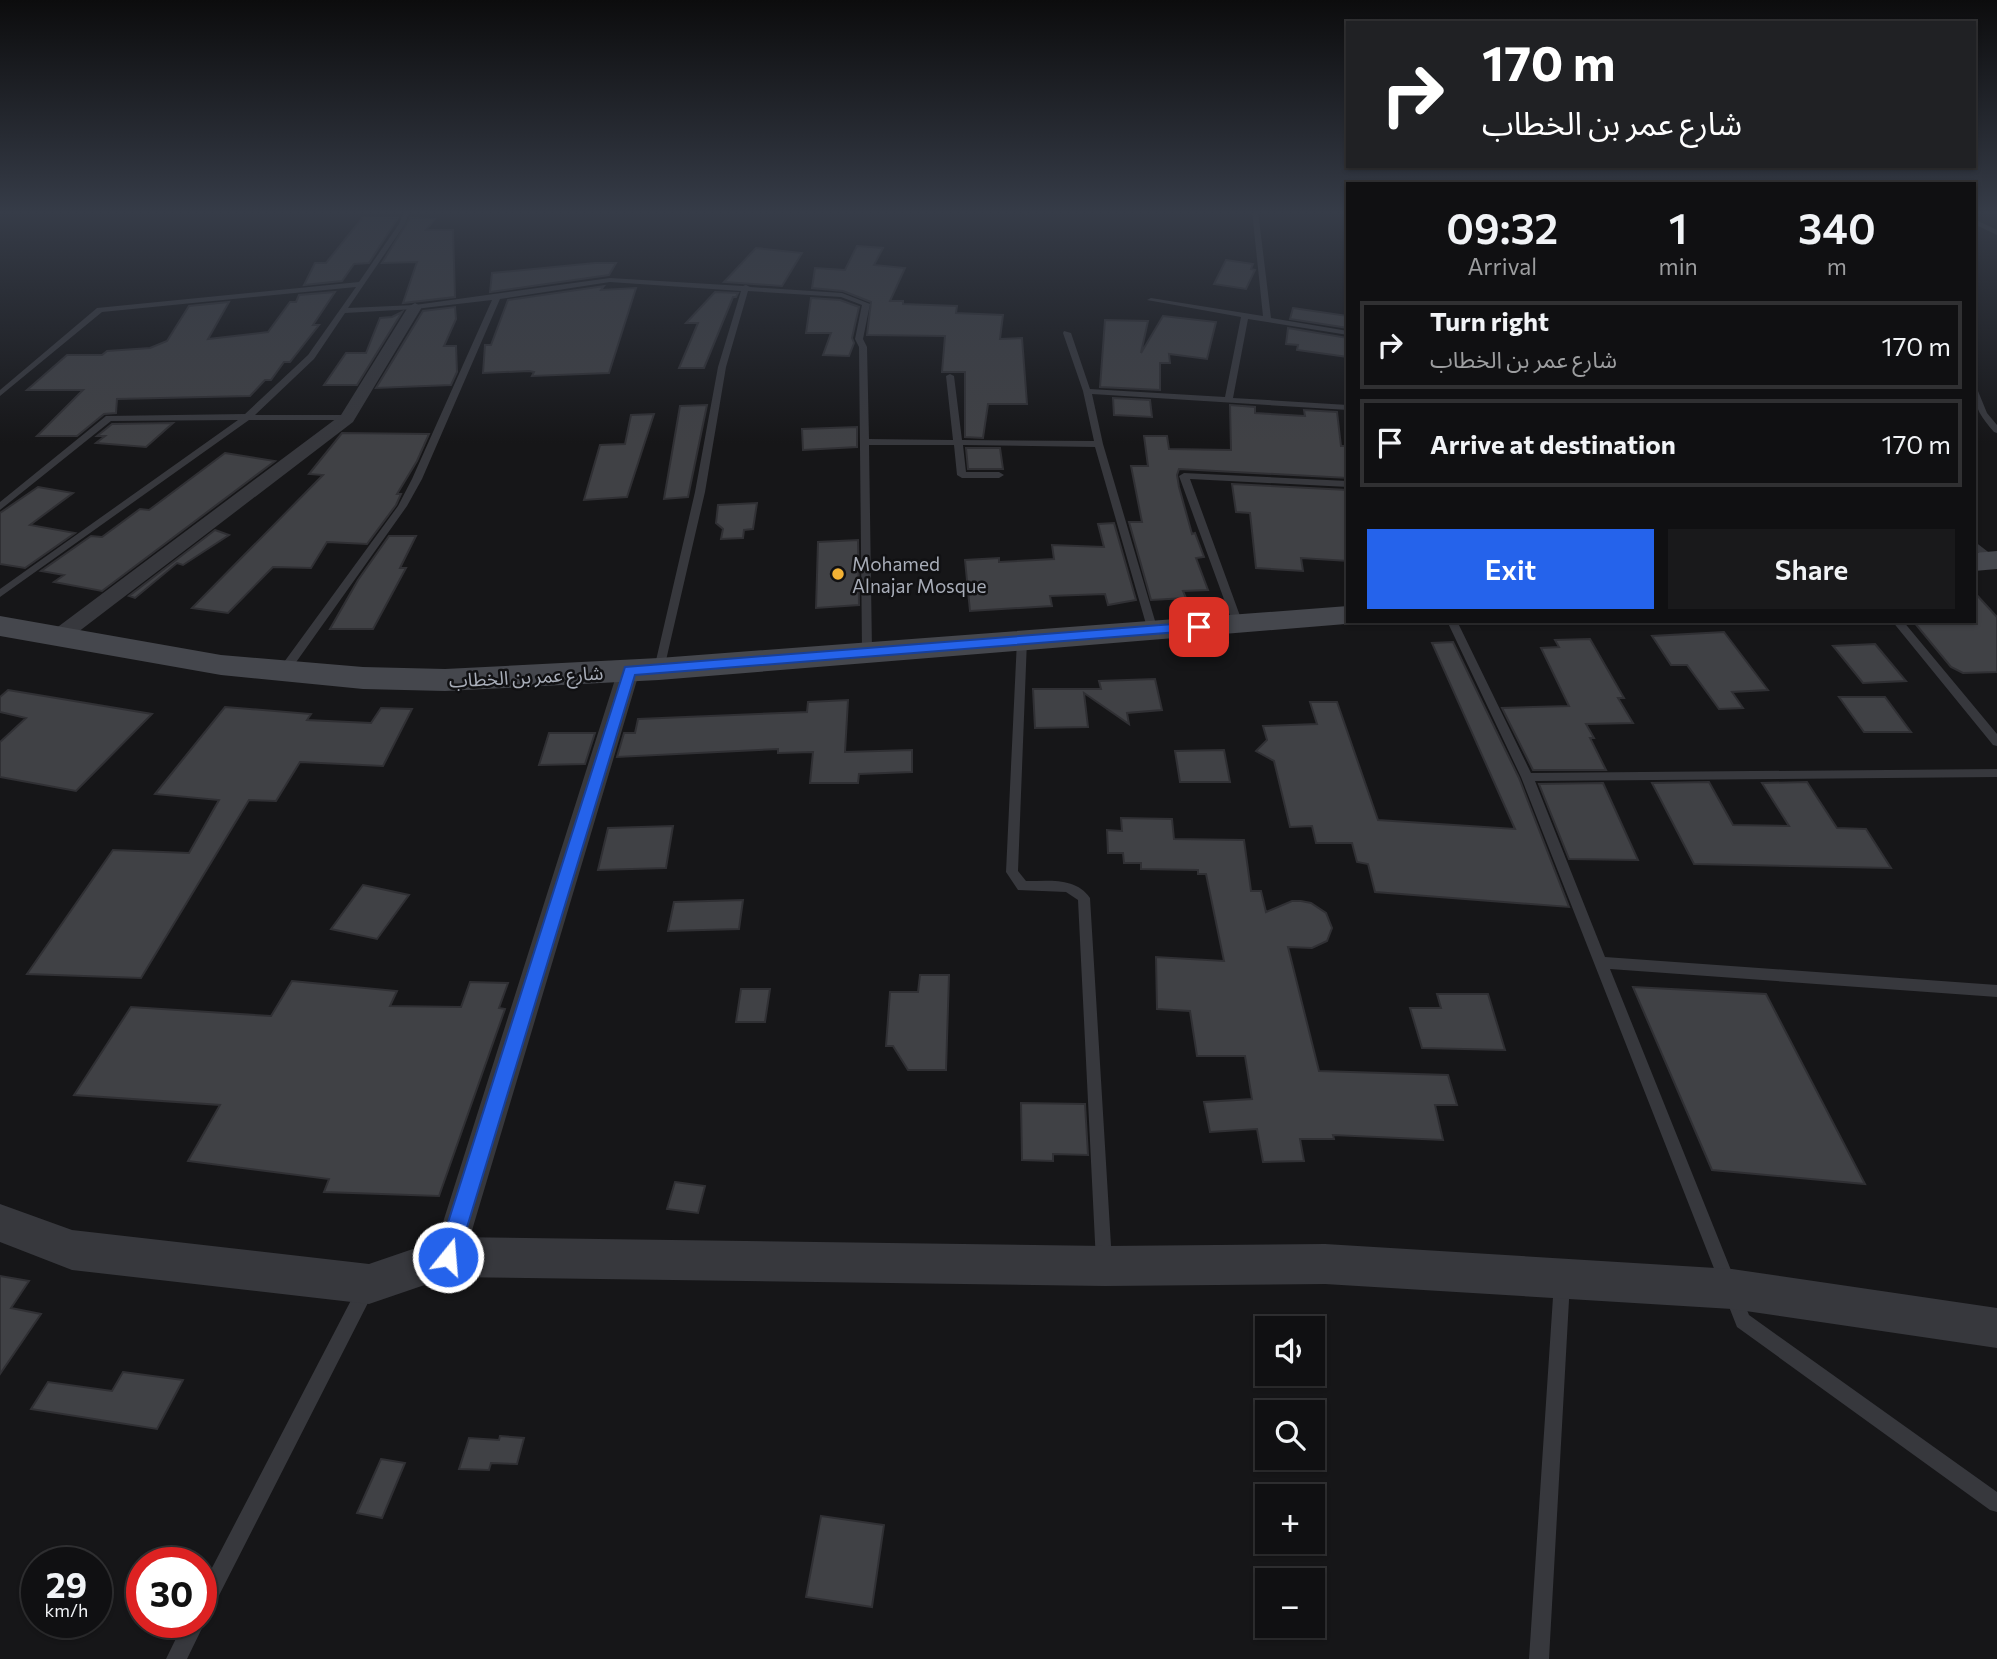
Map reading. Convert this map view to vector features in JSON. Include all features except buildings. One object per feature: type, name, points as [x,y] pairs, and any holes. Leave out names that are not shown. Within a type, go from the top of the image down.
[{"type":"main road","name":"شارع عمر بن الخطاب","points":[[0,626],[221,665],[283,672],[444,680],[644,670],[1346,616]]},
{"type":"street","points":[[58,637],[347,418],[415,307]]},
{"type":"street","points":[[448,1257],[644,670]]},
{"type":"street","points":[[0,1223],[72,1250],[369,1284],[448,1257],[1105,1266],[1325,1264],[1562,1281],[1732,1289],[1997,1328]]},
{"type":"lane","points":[[0,394],[100,310],[315,288]]},
{"type":"lane","points":[[0,594],[247,417],[311,357],[356,288]]},
{"type":"lane","points":[[342,311],[415,307],[497,298],[548,288]]},
{"type":"lane","points":[[644,670],[699,492],[722,367],[746,288]]},
{"type":"lane","points":[[763,288],[842,295],[866,304],[859,339],[863,347],[867,652]]},
{"type":"lane","points":[[1263,288],[1266,318]]},
{"type":"lane","points":[[283,672],[402,506],[417,479],[497,298]]},
{"type":"lane","points":[[1152,300],[1346,333]]},
{"type":"lane","points":[[1229,399],[1245,315]]},
{"type":"lane","points":[[1067,333],[1087,391],[1099,444],[1153,631]]},
{"type":"lane","points":[[950,376],[962,475],[999,475]]},
{"type":"lane","points":[[1087,391],[1346,408]]},
{"type":"lane","points":[[1976,396],[1983,414],[1997,430]]},
{"type":"lane","points":[[0,507],[109,418],[347,418]]},
{"type":"lane","points":[[865,442],[1099,444]]},
{"type":"lane","points":[[1238,624],[1184,476],[1346,484]]},
{"type":"lane","points":[[1453,623],[1527,777],[1743,1321],[1997,1503]]},
{"type":"lane","points":[[1899,623],[1997,742]]},
{"type":"lane","points":[[1022,640],[1012,872],[1023,886],[1068,887],[1084,898],[1105,1266]]},
{"type":"lane","points":[[1527,777],[1997,774]]},
{"type":"lane","points":[[1602,963],[1997,991]]},
{"type":"lane","points":[[1539,1659],[1562,1281]]},
{"type":"lane","points":[[217,1578],[369,1284]]},
{"type":"lane","points":[[176,1659],[187,1638]]},
{"type":"place","name":"Mohamed Alnajar Mosque","points":[[838,574]]},
{"type":"route","points":[[448,1257],[629,670],[1199,627]]}]
